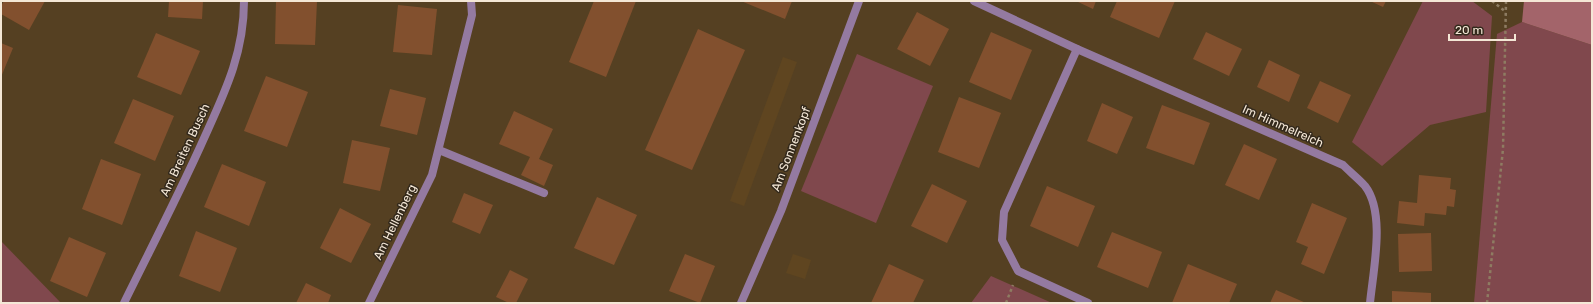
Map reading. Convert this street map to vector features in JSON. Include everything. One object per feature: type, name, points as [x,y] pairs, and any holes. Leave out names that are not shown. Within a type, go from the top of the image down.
[{"type":"street","name":"Am Breiten Busch","points":[[124,303],[192,164],[231,78],[244,24],[244,1]]},
{"type":"street","name":"Am Hellenberg","points":[[369,303],[432,175],[472,15],[471,1]]},
{"type":"street","name":"Am Sonnenkopf","points":[[741,303],[781,211],[859,1]]},
{"type":"street","name":"Im Himmelreich","points":[[974,1],[1076,49],[1343,165],[1366,187],[1376,210],[1376,240],[1370,303]]},
{"type":"street","points":[[1076,49],[1004,212],[1002,240],[1018,271],[1088,303]]},
{"type":"street","points":[[439,150],[544,193]]},
{"type":"path","points":[[1492,1],[1506,12]]},
{"type":"path","points":[[1487,303],[1503,149],[1506,1]]},
{"type":"shaded area","points":[[1423,1],[1472,1],[1492,16],[1486,112],[1430,125],[1382,166],[1352,142]]},
{"type":"shaded area","points":[[1524,1],[1592,1],[1592,45],[1522,22]]},
{"type":"shaded area","points":[[1522,22],[1592,45],[1592,303],[1474,303],[1497,34]]},
{"type":"shaded area","points":[[857,54],[933,86],[876,223],[801,191]]},
{"type":"shaded area","points":[[783,57],[797,62],[744,206],[730,201]]},
{"type":"shaded area","points":[[1,241],[61,303],[1,303]]},
{"type":"shaded area","points":[[793,254],[811,260],[805,279],[786,273]]},
{"type":"shaded area","points":[[991,276],[1052,303],[971,303]]},
{"type":"building","points":[[4,1],[45,1],[29,30],[1,14],[1,6]]},
{"type":"building","points":[[169,1],[203,1],[202,19],[168,17]]},
{"type":"building","points":[[276,1],[317,1],[315,45],[275,44]]},
{"type":"building","points":[[594,1],[636,1],[606,77],[569,62]]},
{"type":"building","points":[[741,1],[792,1],[785,19]]},
{"type":"building","points":[[1076,1],[1096,1],[1093,9]]},
{"type":"building","points":[[1117,1],[1175,1],[1159,38],[1110,17]]},
{"type":"building","points":[[1370,1],[1386,1],[1383,7]]},
{"type":"building","points":[[398,5],[437,9],[432,55],[393,52]]},
{"type":"building","points":[[917,12],[949,29],[930,66],[897,49]]},
{"type":"building","points":[[698,29],[745,50],[692,170],[645,150]]},
{"type":"building","points":[[991,32],[1032,50],[1011,100],[969,82]]},
{"type":"building","points":[[1206,32],[1242,49],[1229,76],[1193,59]]},
{"type":"building","points":[[156,33],[200,51],[181,95],[137,77]]},
{"type":"building","points":[[1,43],[13,48],[1,77]]},
{"type":"building","points":[[1269,60],[1300,75],[1289,102],[1257,87]]},
{"type":"building","points":[[266,76],[308,92],[287,147],[244,131]]},
{"type":"building","points":[[1320,81],[1351,95],[1338,123],[1307,108]]},
{"type":"building","points":[[390,89],[426,98],[417,135],[380,126]]},
{"type":"building","points":[[959,97],[1001,113],[979,168],[938,152]]},
{"type":"building","points":[[133,99],[174,116],[155,161],[114,143]]},
{"type":"building","points":[[1102,103],[1133,117],[1117,154],[1087,141]]},
{"type":"building","points":[[1162,105],[1210,123],[1194,165],[1146,148]]},
{"type":"building","points":[[514,111],[553,129],[539,159],[553,165],[544,186],[521,175],[530,157],[499,144]]},
{"type":"building","points":[[352,140],[390,148],[380,191],[343,183]]},
{"type":"building","points":[[1244,144],[1277,159],[1259,200],[1225,185]]},
{"type":"building","points":[[101,159],[141,174],[122,225],[82,209]]},
{"type":"building","points":[[222,164],[266,182],[249,226],[204,207]]},
{"type":"building","points":[[1419,175],[1451,178],[1450,189],[1456,190],[1454,207],[1447,206],[1446,215],[1425,213],[1424,226],[1397,223],[1399,201],[1417,203]]},
{"type":"building","points":[[932,184],[967,201],[947,243],[911,226]]},
{"type":"building","points":[[1047,186],[1095,206],[1078,247],[1030,226]]},
{"type":"building","points":[[464,193],[493,205],[480,234],[452,222]]},
{"type":"building","points":[[597,197],[637,215],[614,265],[574,248]]},
{"type":"building","points":[[1312,203],[1347,218],[1324,274],[1301,264],[1308,247],[1296,242]]},
{"type":"building","points":[[340,208],[371,224],[351,263],[320,248]]},
{"type":"building","points":[[196,231],[237,248],[220,292],[179,276]]},
{"type":"building","points":[[1112,232],[1162,252],[1148,288],[1097,267]]},
{"type":"building","points":[[1431,233],[1432,271],[1399,272],[1398,234]]},
{"type":"building","points":[[69,237],[106,253],[87,297],[50,281]]},
{"type":"building","points":[[685,254],[715,266],[700,303],[669,291]]},
{"type":"building","points":[[889,264],[924,280],[913,303],[871,303]]},
{"type":"building","points":[[1188,264],[1237,284],[1229,303],[1172,303]]},
{"type":"building","points":[[510,270],[528,279],[516,303],[509,303],[496,297]]},
{"type":"building","points":[[306,283],[331,295],[328,303],[296,303]]},
{"type":"building","points":[[1276,290],[1306,303],[1270,303]]},
{"type":"building","points":[[1392,291],[1431,293],[1431,303],[1392,303]]}]
